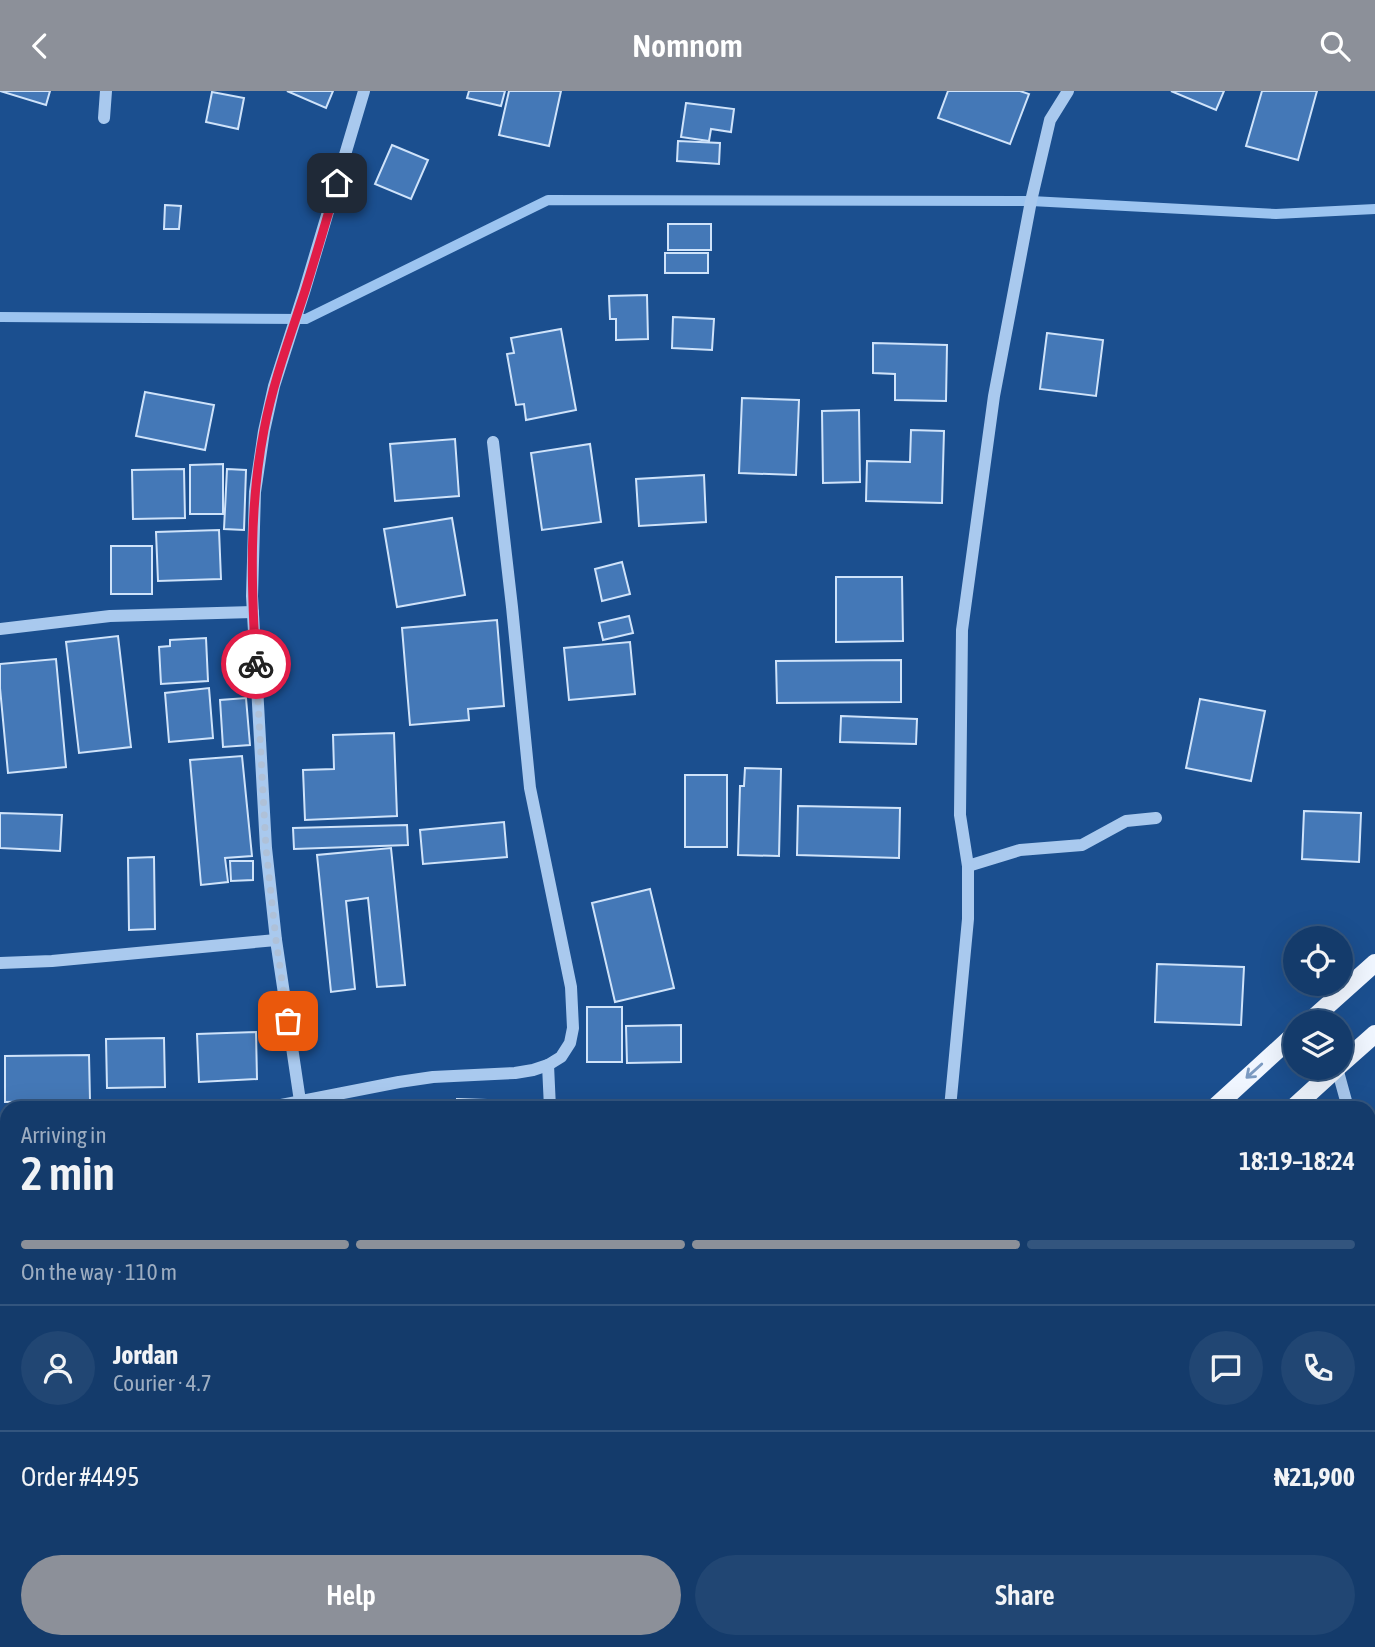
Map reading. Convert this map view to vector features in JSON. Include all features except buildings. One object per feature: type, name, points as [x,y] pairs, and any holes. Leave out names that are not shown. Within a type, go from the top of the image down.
[{"type":"main road","points":[[1322,1010],[1375,963]]},
{"type":"main road","points":[[1353,1054],[1375,1034]]},
{"type":"main road","points":[[1221,1101],[1283,1045]]},
{"type":"main road","points":[[1301,1101],[1324,1080]]},
{"type":"street","points":[[104,117],[107,91]]},
{"type":"street","points":[[364,91],[274,386],[255,492],[251,596],[266,848],[276,940],[300,1101],[399,1081],[533,1070],[561,1057],[570,1043],[573,1028],[571,988],[530,788],[493,442]]},
{"type":"street","points":[[951,1101],[968,919],[968,866],[960,815],[962,630],[994,396],[1028,214],[1051,120],[1068,91]]},
{"type":"street","points":[[0,629],[110,616],[253,612]]},
{"type":"street","points":[[968,866],[1020,850],[1082,845],[1126,821],[1156,818]]},
{"type":"street","points":[[0,963],[52,961],[276,940]]},
{"type":"street","points":[[548,1065],[550,1101]]},
{"type":"street","points":[[1341,1080],[1346,1101]]},
{"type":"waterway","points":[[0,317],[306,319],[548,200],[1031,201],[1276,214],[1375,209]]},
{"type":"way so far","points":[[256,664],[266,848],[288,1021]]},
{"type":"route","points":[[256,664],[251,596],[255,492],[264,431],[274,386],[337,183]]}]
